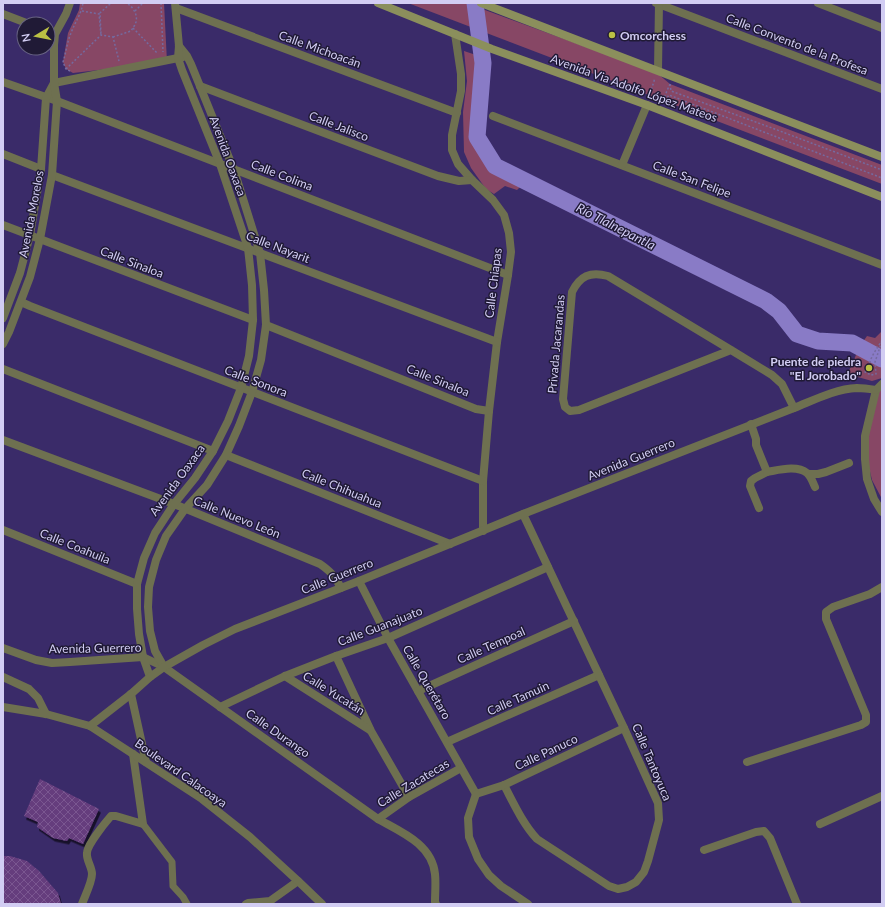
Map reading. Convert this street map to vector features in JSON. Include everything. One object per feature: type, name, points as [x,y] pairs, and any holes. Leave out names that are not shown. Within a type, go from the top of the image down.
[{"type":"main road","name":"Avenida Via Adolfo López Mateos","points":[[378,3],[492,49],[647,105],[882,197]]},
{"type":"main road","name":"Avenida Via Adolfo López Mateos","points":[[481,3],[882,157]]},
{"type":"street","name":"Avenida Morelos","points":[[56,27],[66,14],[70,3]]},
{"type":"street","points":[[658,3],[658,70]]},
{"type":"street","name":"Calle Convento de la Profesa","points":[[658,3],[882,89]]},
{"type":"street","points":[[818,3],[882,28]]},
{"type":"street","name":"Avenida Oaxaca","points":[[164,667],[155,651],[150,631],[148,607],[149,587],[156,560],[166,536],[185,509],[207,485],[226,455],[252,392],[261,360],[266,325],[260,253],[234,170],[200,86],[183,57],[179,46],[176,5]]},
{"type":"street","name":"Calle Michoacán","points":[[176,5],[457,113]]},
{"type":"street","points":[[3,14],[16,19]]},
{"type":"street","name":"Calle Chiapas","points":[[455,34],[461,74],[461,91],[452,135],[452,150],[458,164],[493,200],[504,215],[509,233],[510,252],[508,275],[497,342],[489,411],[483,481],[482,531]]},
{"type":"street","name":"Avenida Morelos","points":[[3,344],[30,277],[40,239],[52,175],[57,101],[54,83],[54,56]]},
{"type":"street","points":[[54,83],[183,57]]},
{"type":"street","name":"Avenida Oaxaca","points":[[150,677],[143,656],[137,609],[138,584],[144,558],[155,532],[213,451],[228,421],[241,388],[249,356],[253,320],[252,285],[248,248],[220,164],[182,70],[183,57]]},
{"type":"street","name":"Calle Colima","points":[[3,82],[57,101],[508,275]]},
{"type":"street","name":"Avenida Morelos","points":[[3,318],[7,297],[20,273],[30,235],[41,169],[46,98],[54,83]]},
{"type":"street","name":"Calle Jalisco","points":[[200,86],[438,176],[459,180],[472,180]]},
{"type":"street","points":[[622,166],[647,105]]},
{"type":"street","name":"Calle San Felipe","points":[[493,116],[882,266]]},
{"type":"street","points":[[3,154],[41,169]]},
{"type":"street","name":"Calle Nayarit","points":[[52,175],[497,342]]},
{"type":"street","name":"Calle Sinaloa","points":[[3,225],[253,320]]},
{"type":"street","name":"Privada Jacarandas","points":[[731,350],[579,410],[570,411],[565,407],[562,399],[572,292],[581,279],[589,275],[599,274],[608,276],[731,350],[772,375],[782,384],[794,408]]},
{"type":"street","name":"Calle Sonora","points":[[21,302],[483,481]]},
{"type":"street","name":"Calle Sinaloa","points":[[266,325],[476,409],[489,411]]},
{"type":"street","points":[[3,369],[213,451]]},
{"type":"street","points":[[879,387],[865,436],[864,460],[867,479],[874,498],[882,512]]},
{"type":"street","name":"Avenida Guerrero","points":[[523,514],[831,394],[845,390],[879,387]]},
{"type":"street","points":[[749,425],[756,439],[756,445],[767,472]]},
{"type":"street","name":"Calle Nuevo León","points":[[3,440],[174,504],[320,564],[328,569],[335,577],[341,588]]},
{"type":"street","name":"Calle Chihuahua","points":[[226,455],[450,544]]},
{"type":"street","points":[[760,508],[750,486],[751,481],[755,478],[767,472],[789,469],[801,470],[809,474],[818,474],[849,463]]},
{"type":"street","points":[[809,474],[815,487]]},
{"type":"street","name":"Calle Guerrero","points":[[90,726],[150,677],[203,644],[235,629],[359,581],[523,514]]},
{"type":"street","name":"Calle Tantoyuca","points":[[504,785],[524,823],[537,839],[609,886],[618,889],[628,887],[636,882],[644,872],[659,820],[658,803],[523,514]]},
{"type":"street","name":"Calle Coahuila","points":[[3,530],[138,584]]},
{"type":"street","name":"Calle Guanajuato","points":[[220,707],[285,676],[388,638],[548,567]]},
{"type":"street","name":"Calle Querétaro","points":[[359,581],[388,638],[476,794]]},
{"type":"street","points":[[747,762],[861,725],[866,722],[866,715],[826,619],[826,612],[833,607],[882,590]]},
{"type":"street","name":"Calle Tempoal","points":[[418,691],[574,621]]},
{"type":"street","name":"Avenida Guerrero","points":[[3,648],[36,660],[52,663],[143,656],[164,667]]},
{"type":"street","name":"Calle Yucatán","points":[[336,656],[371,731],[409,797]]},
{"type":"street","name":"Calle Durango","points":[[164,667],[378,819],[415,840],[424,849],[431,860],[435,874],[436,904]]},
{"type":"street","name":"Calle Tamuin","points":[[447,742],[599,675]]},
{"type":"street","name":"Calle Yucatán","points":[[285,676],[371,731]]},
{"type":"street","points":[[3,677],[29,689],[38,698],[46,714]]},
{"type":"street","points":[[131,694],[146,762]]},
{"type":"street","name":"Boulevard Calacoaya","points":[[3,707],[46,714],[90,726],[202,799],[250,837],[322,904]]},
{"type":"street","name":"Calle Panuco","points":[[476,794],[504,785],[624,728]]},
{"type":"street","points":[[133,754],[143,824],[172,862],[173,886],[187,904]]},
{"type":"street","name":"Calle Zacatecas","points":[[378,819],[409,797],[461,768]]},
{"type":"street","points":[[476,794],[468,818],[469,837],[478,859],[489,875],[501,886],[528,904]]},
{"type":"street","points":[[820,824],[882,796]]},
{"type":"street","points":[[82,904],[92,874],[87,859],[88,847],[107,821],[111,816],[116,816],[143,824]]},
{"type":"street","points":[[704,850],[756,832],[764,831],[770,838],[797,904]]},
{"type":"street","points":[[246,904],[270,901],[298,881]]},
{"type":"path","points":[[73,73],[66,69],[63,62],[70,35],[76,20],[82,11],[83,3]]},
{"type":"path","points":[[66,69],[101,35],[100,13],[111,3]]},
{"type":"path","points":[[101,35],[113,37],[131,31],[136,21],[135,11],[129,4],[126,3]]},
{"type":"path","points":[[135,11],[143,3]]},
{"type":"path","points":[[161,3],[163,53]]},
{"type":"path","points":[[82,11],[99,14],[101,35]]},
{"type":"path","points":[[133,28],[158,54]]},
{"type":"path","points":[[113,37],[121,67]]},
{"type":"path","points":[[647,105],[658,70]]},
{"type":"path","points":[[882,170],[671,91],[670,84],[663,100],[665,101],[669,95],[882,178]]},
{"type":"path","points":[[882,341],[875,362],[876,374],[871,375],[864,372],[870,368],[870,363],[876,349],[882,341]]},
{"type":"shaded area","points":[[80,3],[164,3],[167,62],[73,73],[66,69],[63,62],[68,33],[79,10]]},
{"type":"shaded area","points":[[408,3],[466,3],[657,73],[670,84],[882,165],[882,184]]},
{"type":"shaded area","points":[[464,51],[476,55],[478,61],[472,141],[488,166],[520,187],[517,190],[505,186],[494,194],[486,189],[471,168],[464,152],[463,112],[467,81]]},
{"type":"shaded area","points":[[882,331],[882,355],[879,362],[882,370],[882,378],[872,381],[848,373],[860,346],[867,336],[875,338]]},
{"type":"shaded area","points":[[882,385],[882,499],[872,480],[867,459],[867,435],[880,386]]},
{"type":"building","points":[[40,779],[99,809],[83,844],[69,838],[67,841],[53,838],[37,827],[38,822],[24,816]]},
{"type":"building","points":[[3,856],[10,856],[27,861],[39,871],[58,893],[61,904],[3,904]]},
{"type":"waterway","name":"Río Tlalnepantla","points":[[475,3],[483,63],[477,137],[495,166],[766,301],[779,311],[797,334],[818,341],[852,343],[882,359]]},
{"type":"place","name":"Omcorchess","points":[[612,35]]},
{"type":"place","name":"Puente de piedra \"El Jorobado\"","points":[[869,368]]}]
